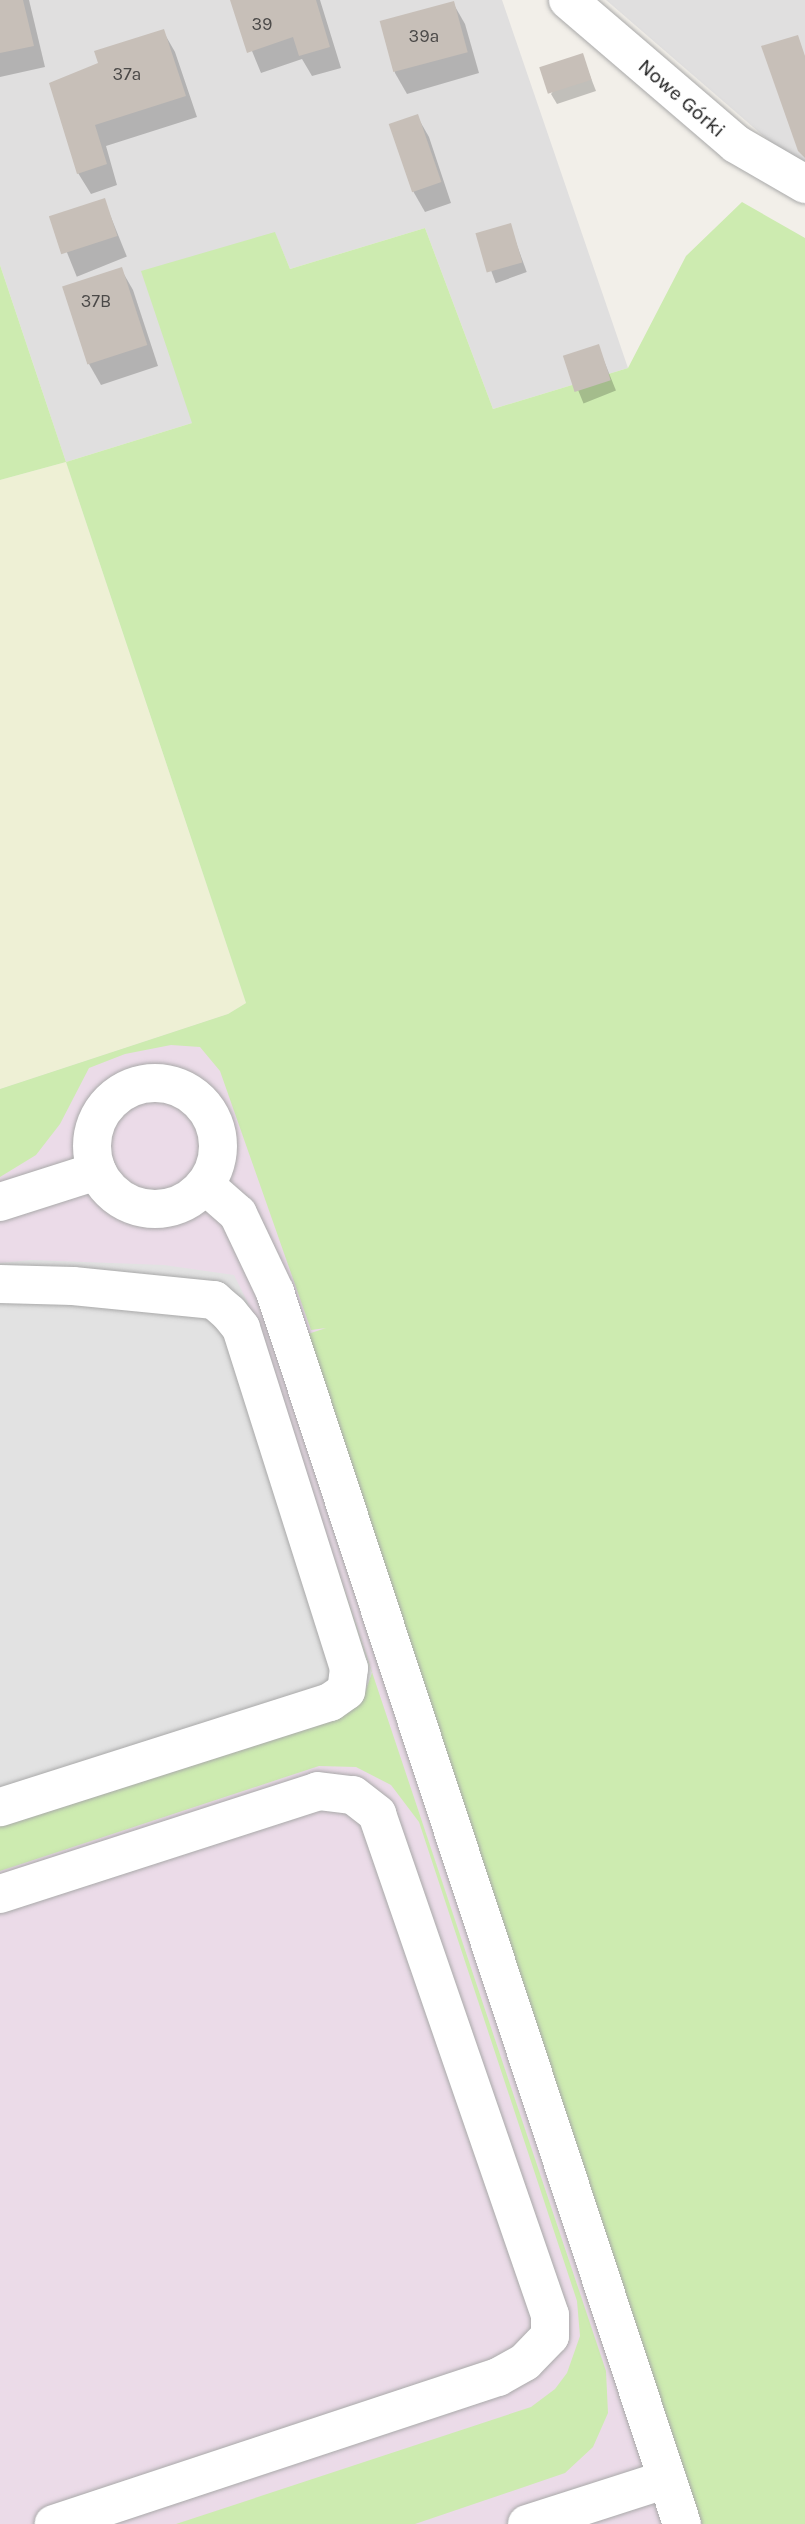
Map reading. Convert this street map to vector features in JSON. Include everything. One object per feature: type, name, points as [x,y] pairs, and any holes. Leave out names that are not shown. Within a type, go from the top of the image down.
[{"type":"street","name":"Nowe Górki","points":[[568,0],[736,144],[805,184]]},
{"type":"street","points":[[149,1083],[170,1084],[198,1101],[216,1128],[218,1148],[205,1185],[172,1207],[152,1209],[115,1195],[97,1171],[92,1140],[98,1120],[110,1101],[149,1083]]},
{"type":"street","points":[[0,1202],[97,1171]]},
{"type":"street","points":[[205,1185],[237,1214],[275,1292],[682,2524]]},
{"type":"street","points":[[0,1284],[73,1286],[214,1300],[229,1312],[241,1328],[349,1668],[346,1691],[330,1702],[0,1807]]},
{"type":"street","points":[[0,1895],[318,1791],[353,1795],[377,1814],[550,2315],[550,2336],[525,2362],[498,2377],[54,2524]]},
{"type":"street","points":[[527,2524],[667,2479]]},
{"type":"shaded area","points":[[0,0],[502,0],[628,368],[493,409],[425,228],[290,269],[275,233],[192,423],[66,462],[0,265]]},
{"type":"shaded area","points":[[606,0],[805,0],[805,168],[789,158]]},
{"type":"shaded area","points":[[228,1014],[728,2524],[0,2524],[0,1089]]},
{"type":"shaded area","points":[[31,1260],[164,1265],[234,1275],[248,1303],[372,1673],[364,1695],[0,1824],[0,1263]]},
{"type":"green space","points":[[742,202],[805,238],[805,2524],[702,2524],[308,1334],[326,1328],[311,1330],[220,1071],[200,1047],[171,1045],[125,1054],[89,1068],[60,1124],[36,1155],[0,1177],[0,1089],[228,1014],[246,1003],[66,462],[192,423],[141,271],[275,232],[290,269],[425,228],[493,409],[628,368],[686,256]]},
{"type":"green space","points":[[0,265],[66,462],[0,480]]},
{"type":"green space","points":[[66,462],[246,1003],[228,1014],[0,1089],[0,480]]},
{"type":"green space","points":[[296,1445],[606,2371],[608,2413],[593,2447],[565,2473],[415,2524],[176,2524],[531,2407],[555,2389],[567,2373],[580,2336],[577,2301],[419,1822],[391,1785],[356,1767],[319,1766],[0,1871],[0,1822]]},
{"type":"building","points":[[0,0],[23,0],[34,46],[0,53]]},
{"type":"building","points":[[230,0],[316,0],[330,47],[299,56],[293,37],[247,53]]},
{"type":"building","points":[[454,1],[468,52],[393,72],[380,21]]},
{"type":"building","points":[[164,29],[186,96],[95,125],[107,164],[77,174],[49,83],[98,63],[94,51]]},
{"type":"building","points":[[798,35],[805,56],[805,158],[798,151],[761,46]]},
{"type":"building","points":[[583,53],[592,80],[548,94],[539,67]]},
{"type":"building","points":[[418,114],[441,182],[412,192],[389,124]]},
{"type":"building","points":[[105,198],[117,236],[61,254],[49,216]]},
{"type":"building","points":[[511,223],[522,262],[487,273],[475,233]]},
{"type":"building","points":[[122,267],[147,345],[87,364],[62,286]]},
{"type":"building","points":[[599,344],[611,380],[575,392],[563,356]]}]
